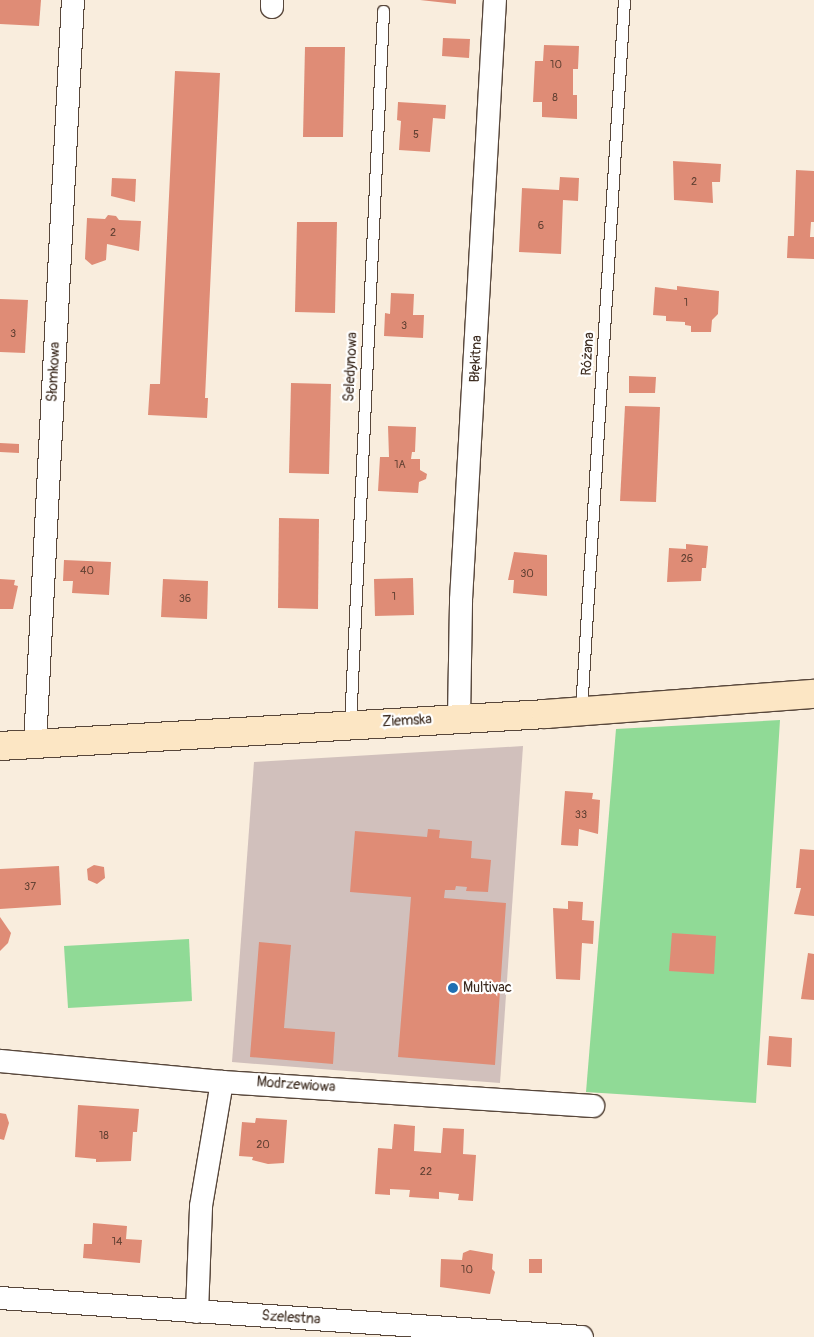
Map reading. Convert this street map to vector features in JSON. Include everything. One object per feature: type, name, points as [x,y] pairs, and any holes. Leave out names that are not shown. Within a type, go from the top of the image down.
[{"type":"street","name":"Słomkowa","points":[[35,744],[73,0]]},
{"type":"street","name":"Błękitna","points":[[459,718],[461,600],[495,0]]},
{"type":"street","name":"Ziemska","points":[[0,746],[581,711],[814,694]]},
{"type":"street","name":"Modrzewiowa","points":[[0,1062],[222,1082],[593,1106]]},
{"type":"street","points":[[197,1312],[201,1206],[222,1082]]},
{"type":"street","name":"Szelestna","points":[[0,1298],[582,1337]]},
{"type":"lane","name":"Różana","points":[[581,711],[624,0]]},
{"type":"lane","name":"Seledynowa","points":[[350,725],[383,11]]},
{"type":"shaded area","points":[[523,746],[500,1083],[232,1062],[254,762]]},
{"type":"green space","points":[[780,720],[756,1103],[586,1092],[616,729]]},
{"type":"green space","points":[[189,939],[192,1001],[68,1008],[64,946]]},
{"type":"building","points":[[0,0],[41,0],[39,26],[0,24]]},
{"type":"building","points":[[420,0],[456,0],[456,4]]},
{"type":"building","points":[[443,38],[470,39],[469,58],[442,56]]},
{"type":"building","points":[[544,45],[579,46],[578,69],[573,69],[573,95],[577,95],[577,119],[542,117],[542,102],[533,102],[535,61],[543,61]]},
{"type":"building","points":[[305,47],[345,47],[343,137],[303,137]]},
{"type":"building","points":[[175,71],[220,73],[205,398],[208,398],[207,418],[148,415],[150,384],[160,384]]},
{"type":"building","points":[[398,102],[446,105],[445,119],[433,118],[430,152],[399,150],[401,121],[397,120]]},
{"type":"building","points":[[673,161],[721,164],[720,182],[712,182],[713,203],[674,200]]},
{"type":"building","points":[[796,170],[814,171],[814,222],[811,222],[810,237],[814,237],[814,259],[787,258],[788,236],[794,236]]},
{"type":"building","points":[[560,177],[579,178],[578,201],[563,200],[561,254],[519,252],[522,188],[559,190]]},
{"type":"building","points":[[112,178],[136,179],[135,202],[111,196]]},
{"type":"building","points":[[108,215],[116,216],[119,220],[141,221],[139,251],[107,244],[106,260],[92,265],[85,259],[87,218],[105,219]]},
{"type":"building","points":[[297,222],[337,222],[335,313],[295,312]]},
{"type":"building","points":[[677,286],[719,291],[718,314],[712,320],[711,332],[691,332],[691,326],[685,325],[685,322],[666,321],[666,316],[653,315],[655,287],[677,290]]},
{"type":"building","points":[[391,293],[414,294],[413,315],[424,315],[423,338],[384,336],[385,313],[390,314]]},
{"type":"building","points":[[0,299],[28,300],[25,353],[0,352]]},
{"type":"building","points":[[629,376],[656,377],[655,393],[629,393]]},
{"type":"building","points":[[291,383],[331,384],[329,474],[289,473]]},
{"type":"building","points":[[625,406],[660,407],[656,502],[620,501]]},
{"type":"building","points":[[388,426],[416,427],[415,452],[412,452],[411,459],[420,459],[420,470],[427,474],[426,479],[419,482],[418,493],[378,491],[380,457],[389,457]]},
{"type":"building","points":[[0,443],[19,444],[19,453],[0,452]]},
{"type":"building","points":[[279,518],[319,519],[318,609],[278,608]]},
{"type":"building","points":[[686,544],[708,546],[706,568],[702,568],[701,581],[667,582],[669,548],[686,549]]},
{"type":"building","points":[[514,552],[547,555],[547,596],[513,593],[514,580],[508,580]]},
{"type":"building","points":[[64,560],[111,562],[109,595],[72,593],[73,581],[63,581]]},
{"type":"building","points":[[413,578],[414,615],[375,616],[374,579]]},
{"type":"building","points":[[0,579],[15,580],[14,585],[18,586],[13,609],[0,609]]},
{"type":"building","points":[[163,579],[208,581],[207,619],[161,617]]},
{"type":"building","points":[[565,791],[593,793],[592,799],[600,800],[598,834],[579,829],[578,846],[561,845]]},
{"type":"building","name":"Multivac","points":[[428,829],[440,830],[439,838],[472,841],[471,858],[491,860],[488,892],[466,891],[467,887],[456,886],[455,890],[445,890],[444,898],[506,903],[495,1065],[398,1057],[411,897],[350,892],[355,831],[427,837]]},
{"type":"building","points":[[800,849],[814,850],[814,916],[794,914],[801,888],[796,888]]},
{"type":"building","points":[[94,865],[104,867],[105,878],[97,884],[88,880],[87,869]]},
{"type":"building","points":[[59,866],[61,905],[0,909],[0,869]]},
{"type":"building","points":[[568,901],[583,902],[582,920],[594,921],[593,944],[582,943],[580,980],[556,979],[553,908],[568,909]]},
{"type":"building","points":[[0,917],[11,933],[8,943],[0,951]]},
{"type":"building","points":[[672,933],[716,936],[714,974],[669,971]]},
{"type":"building","points":[[259,942],[291,945],[284,1028],[335,1032],[333,1064],[250,1057]]},
{"type":"building","points":[[808,953],[814,954],[814,1000],[801,999]]},
{"type":"building","points":[[769,1036],[792,1038],[791,1067],[767,1065]]},
{"type":"building","points":[[78,1105],[139,1109],[137,1132],[133,1132],[131,1161],[96,1162],[96,1159],[75,1157]]},
{"type":"building","points":[[0,1113],[6,1114],[9,1123],[4,1140],[0,1139]]},
{"type":"building","points":[[256,1118],[287,1120],[284,1163],[268,1164],[252,1160],[253,1157],[239,1156],[242,1122],[255,1123]]},
{"type":"building","points":[[394,1124],[415,1126],[414,1151],[441,1153],[443,1128],[464,1129],[463,1154],[476,1155],[473,1201],[458,1200],[459,1194],[439,1192],[439,1199],[409,1197],[410,1190],[390,1189],[390,1195],[375,1194],[378,1148],[392,1149]]},
{"type":"building","points":[[93,1223],[127,1226],[126,1239],[142,1240],[140,1263],[83,1258],[84,1244],[92,1244]]},
{"type":"building","points":[[470,1250],[493,1254],[492,1269],[495,1272],[490,1294],[440,1287],[441,1259],[462,1260],[463,1253]]},
{"type":"building","points":[[529,1259],[542,1259],[542,1273],[529,1273]]},
{"type":"place","name":"Multivac","points":[[453,988]]}]
